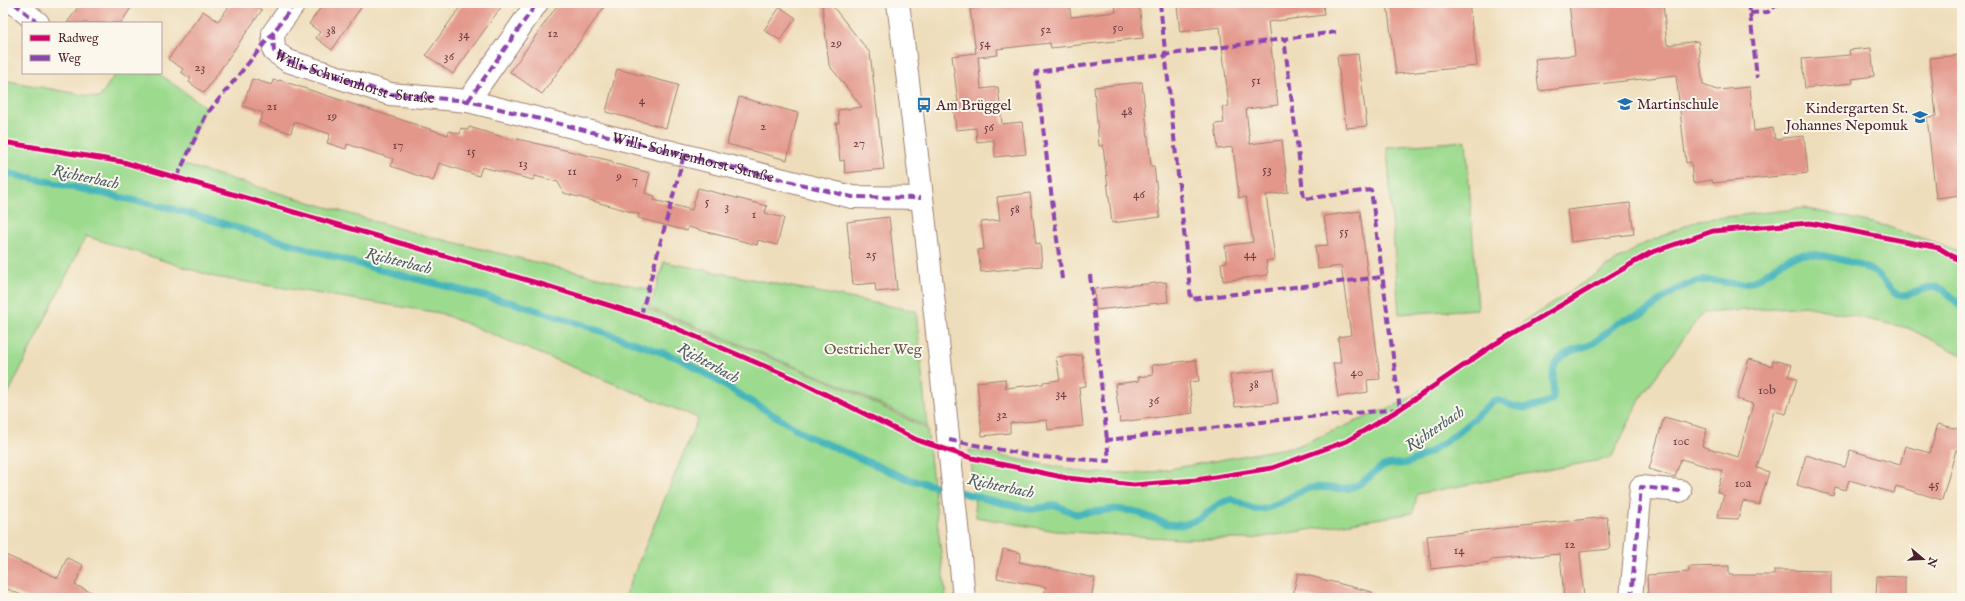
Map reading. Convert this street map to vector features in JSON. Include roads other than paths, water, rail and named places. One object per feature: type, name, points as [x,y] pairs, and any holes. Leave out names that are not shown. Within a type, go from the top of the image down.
[{"type":"street","points":[[14,3],[37,22]]},
{"type":"street","name":"Willi-Schwienhorst-Straße","points":[[295,3],[273,33],[274,51],[288,61],[390,94],[468,100],[852,198],[921,198]]},
{"type":"street","points":[[468,100],[538,3]]},
{"type":"street","points":[[898,3],[912,105],[964,598]]},
{"type":"street","points":[[1631,598],[1641,487],[1680,491]]},
{"type":"waterway","name":"Richterbach","points":[[3,172],[174,209],[369,267],[520,305],[580,324],[681,359],[808,436],[908,479],[1002,503],[1033,509],[1056,505],[1076,514],[1115,509],[1134,511],[1167,524],[1182,525],[1199,519],[1220,503],[1232,499],[1251,508],[1260,509],[1275,505],[1310,488],[1320,487],[1344,489],[1354,487],[1385,465],[1408,463],[1432,451],[1465,427],[1494,400],[1522,408],[1548,402],[1552,400],[1553,395],[1554,369],[1562,356],[1593,343],[1620,322],[1643,314],[1666,296],[1694,282],[1709,280],[1738,284],[1751,282],[1766,274],[1785,260],[1800,255],[1810,254],[1827,256],[1867,268],[1881,277],[1893,292],[1900,295],[1906,295],[1934,287],[1942,289],[1962,307]]},
{"type":"place","name":"Martinschule","points":[[1625,104]]},
{"type":"place","name":"Am Brüggel","points":[[924,105]]},
{"type":"place","name":"Kindergarten St. Johannes Nepomuk","points":[[1920,117]]},
{"type":"park label","name":"Oestricher Weg","points":[[873,349]]}]
